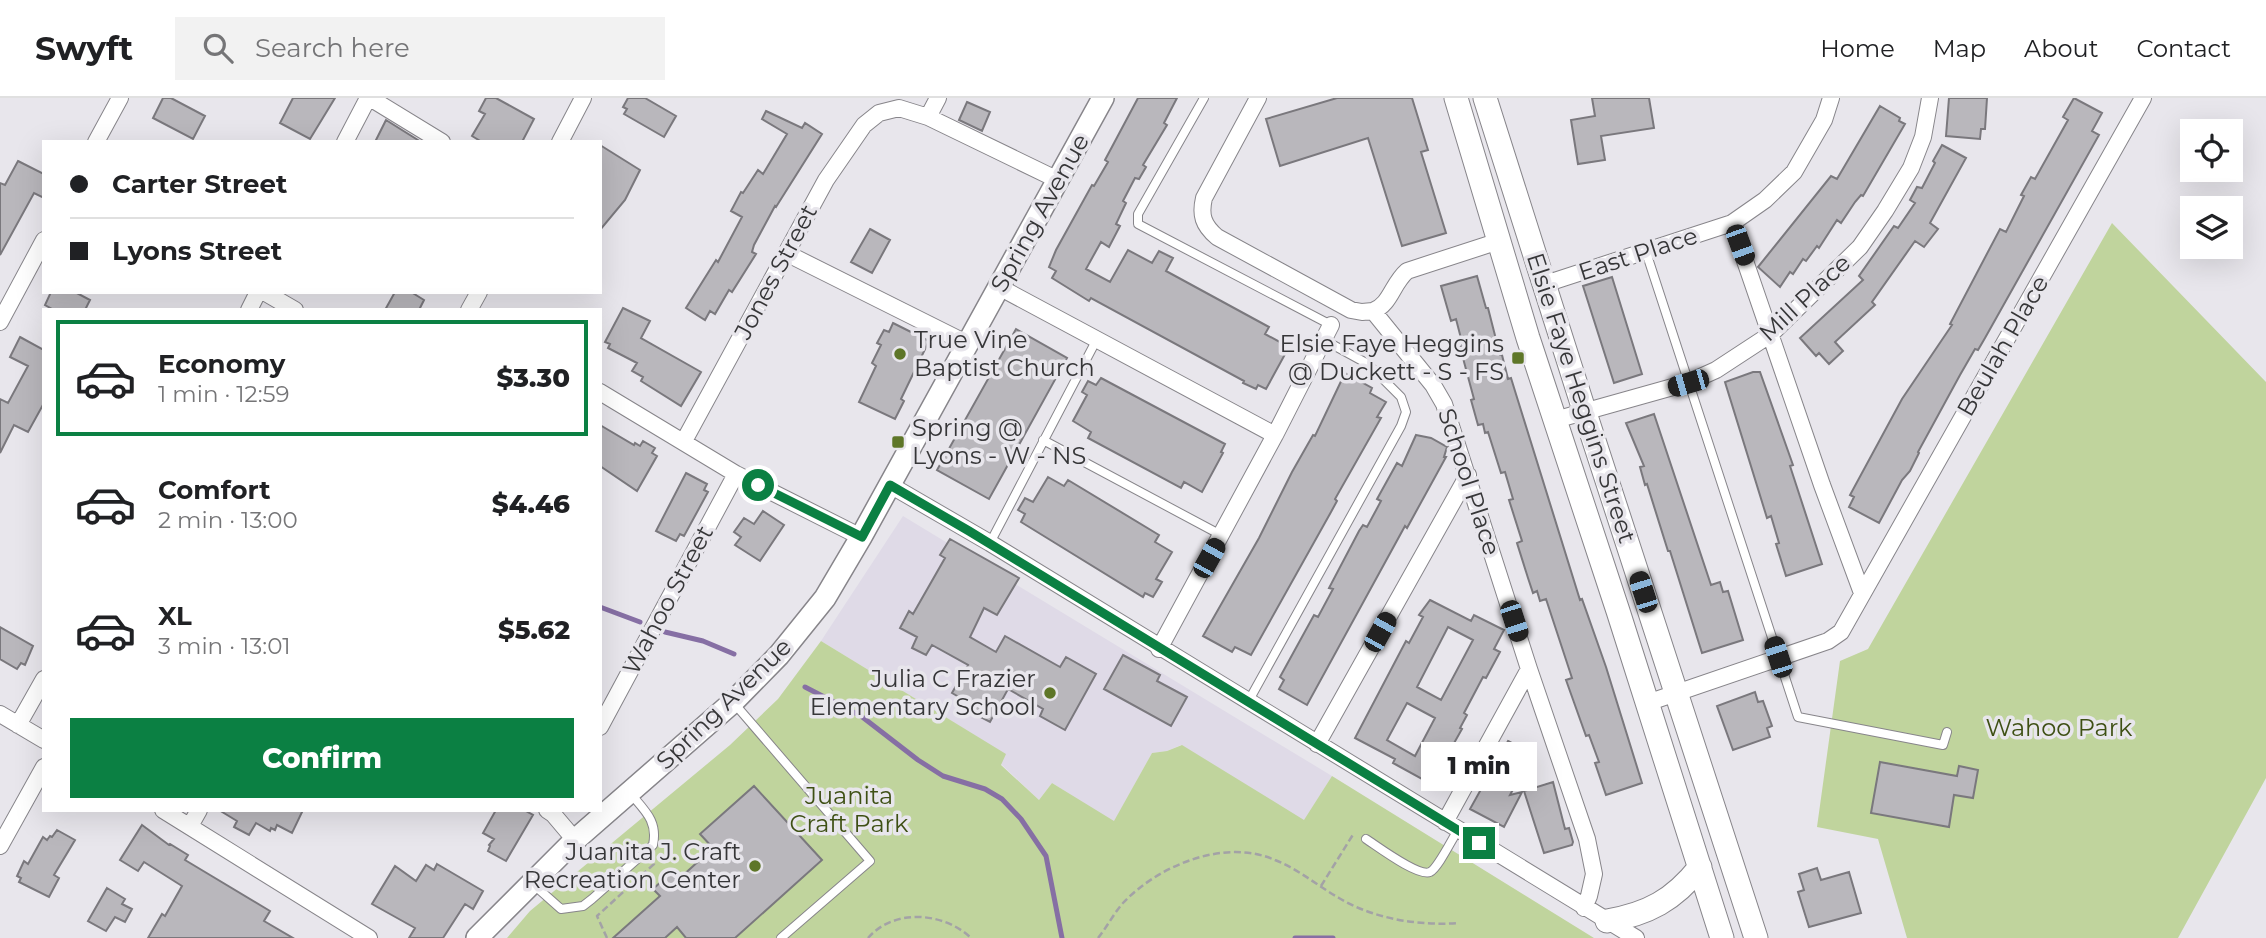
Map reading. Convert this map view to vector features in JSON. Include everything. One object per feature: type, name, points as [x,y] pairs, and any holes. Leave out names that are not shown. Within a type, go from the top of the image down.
[{"type":"main road","name":"Elsie Faye Heggins Street","points":[[1456,98],[1555,420],[1722,938]]},
{"type":"main road","name":"Elsie Faye Heggins Street","points":[[1485,98],[1756,938]]},
{"type":"main road","points":[[1607,921],[1629,917],[1672,897],[1685,887],[1700,867]]},
{"type":"street","points":[[97,140],[120,98]]},
{"type":"street","points":[[346,140],[369,98],[439,140]]},
{"type":"street","points":[[560,140],[583,98]]},
{"type":"street","points":[[938,98],[928,117],[1058,180]]},
{"type":"street","name":"Spring Avenue","points":[[477,938],[575,840],[733,702],[779,655],[825,598],[862,537],[1103,98]]},
{"type":"street","points":[[1258,98],[1204,198],[1202,215],[1207,228],[1217,237],[1351,310],[1362,312],[1373,312],[1382,308],[1407,271],[1499,242]]},
{"type":"street","name":"East Place","points":[[1545,284],[1732,223],[1765,200],[1794,172],[1824,120],[1831,98]]},
{"type":"street","name":"Mill Place","points":[[1555,420],[1688,383],[1716,369],[1771,334],[1860,247],[1885,211],[1911,168],[1923,137],[1930,98]]},
{"type":"street","name":"Beulah Place","points":[[1647,703],[1828,641],[1841,632],[2137,100]]},
{"type":"street","name":"Jones Street","points":[[684,440],[788,254],[826,180],[864,125],[880,113],[899,107],[928,117]]},
{"type":"street","points":[[1732,223],[1862,593]]},
{"type":"street","points":[[0,322],[42,244]]},
{"type":"street","points":[[788,254],[968,344]]},
{"type":"street","points":[[999,287],[1275,435]]},
{"type":"street","points":[[267,294],[292,308]]},
{"type":"street","name":"School Place","points":[[1373,312],[1433,385],[1450,417],[1529,669],[1587,839],[1594,874],[1590,896],[1584,908]]},
{"type":"street","points":[[1159,649],[1275,435],[1331,325]]},
{"type":"street","points":[[602,393],[684,440],[736,474],[862,537]]},
{"type":"street","name":"Wahoo Street","points":[[602,723],[736,474]]},
{"type":"street","points":[[1317,744],[1468,475]]},
{"type":"street","points":[[890,485],[1636,938]]},
{"type":"street","points":[[1451,826],[1529,669]]},
{"type":"street","points":[[18,725],[42,683]]},
{"type":"street","points":[[0,714],[42,739]]},
{"type":"street","points":[[0,846],[42,771]]},
{"type":"street","points":[[166,812],[369,938]]},
{"type":"street","points":[[190,826],[198,812]]},
{"type":"street","points":[[552,812],[575,840]]},
{"type":"lane","points":[[1204,98],[1138,214],[1138,224],[1331,325]]},
{"type":"lane","points":[[1646,252],[1798,717],[1943,745],[1947,732]]},
{"type":"lane","points":[[989,543],[1097,339]]},
{"type":"lane","points":[[1248,702],[1401,426],[1406,412],[1401,397],[1368,364],[1324,340]]},
{"type":"lane","points":[[1043,440],[1221,535]]},
{"type":"lane","points":[[733,702],[870,861],[781,938]]},
{"type":"lane","points":[[531,883],[561,909],[572,909],[592,899],[653,845],[655,834],[652,819],[630,793]]},
{"type":"lane","points":[[1366,839],[1414,870],[1430,872],[1435,867],[1451,826]]},
{"type":"path","points":[[1321,886],[1357,829]]},
{"type":"path","points":[[1098,938],[1123,903],[1154,876],[1196,858],[1236,851],[1273,858],[1341,899],[1385,917],[1440,925],[1459,923]]},
{"type":"path","points":[[607,938],[597,916],[654,864],[645,852]]},
{"type":"path","points":[[868,938],[894,921],[930,916],[948,922],[971,938]]},
{"type":"shaded area","name":"Julia C Frazier Elementary School","points":[[903,516],[1332,776],[1304,821],[1181,745],[1152,753],[1114,822],[1052,783],[1039,800],[1001,764],[1005,754],[821,641]]},
{"type":"green space","name":"Wahoo Park","points":[[2112,223],[2266,382],[2266,778],[2178,938],[1907,938],[1878,839],[1817,827],[1840,661],[1868,649]]},
{"type":"green space","name":"Juanita Craft Park","points":[[821,641],[1006,754],[1001,765],[1039,800],[1052,783],[1114,821],[1152,753],[1182,745],[1304,820],[1332,776],[1594,938],[507,938],[530,911],[730,745],[778,699]]},
{"type":"building","points":[[163,98],[171,98],[205,116],[193,139],[153,118]]},
{"type":"building","points":[[293,98],[335,98],[310,139],[280,123]]},
{"type":"building","points":[[486,98],[496,98],[534,119],[523,140],[479,140],[472,136],[485,114],[479,111]]},
{"type":"building","points":[[628,98],[645,98],[676,116],[664,137],[624,114],[627,109],[623,107]]},
{"type":"building","points":[[1138,98],[1177,98],[1164,123],[1167,125],[1143,165],[1146,167],[1139,179],[1135,178],[1123,201],[1126,203],[1116,224],[1120,226],[1109,247],[1101,242],[1086,269],[1110,282],[1128,250],[1152,263],[1159,251],[1173,258],[1166,271],[1269,327],[1265,334],[1289,347],[1266,389],[1258,385],[1256,389],[1243,383],[1244,381],[1091,298],[1089,301],[1052,278],[1056,271],[1049,267],[1056,250],[1108,162],[1105,160]]},
{"type":"building","points":[[1337,98],[1412,98],[1428,150],[1421,152],[1446,233],[1402,246],[1368,138],[1280,166],[1266,119]]},
{"type":"building","points":[[1592,98],[1649,98],[1654,128],[1601,136],[1605,160],[1578,164],[1571,120],[1595,116]]},
{"type":"building","points":[[1949,98],[1987,98],[1985,129],[1981,129],[1980,139],[1946,136]]},
{"type":"building","points":[[2074,98],[2102,113],[2092,131],[2099,135],[1985,338],[1978,350],[1975,349],[1960,375],[1910,471],[1902,480],[1879,523],[1849,507],[1854,497],[1850,495],[1902,399],[1952,325],[1950,324],[2000,229],[2006,232],[2024,196],[2021,195],[2031,177],[2035,179],[2068,120],[2063,117]]},
{"type":"building","points":[[967,102],[990,112],[982,131],[959,120]]},
{"type":"building","points":[[1880,106],[1905,124],[1863,196],[1855,202],[1841,223],[1837,220],[1819,248],[1817,246],[1806,261],[1803,259],[1793,274],[1790,272],[1780,287],[1758,267],[1831,176],[1837,179]]},
{"type":"building","points":[[766,111],[802,128],[805,123],[822,134],[775,206],[754,245],[752,252],[756,254],[715,314],[710,311],[705,320],[686,308],[716,260],[718,262],[742,217],[731,211],[741,192],[743,193],[758,170],[763,174],[787,134],[762,119]]},
{"type":"building","points":[[386,120],[418,140],[376,140]]},
{"type":"building","points":[[1942,145],[1966,158],[1930,223],[1938,229],[1924,247],[1915,241],[1872,302],[1875,305],[1835,342],[1843,351],[1829,364],[1819,353],[1816,356],[1800,338],[1863,280],[1859,276],[1894,226],[1898,228],[1915,203],[1910,200],[1917,187],[1922,188]]},
{"type":"building","points":[[602,146],[640,170],[625,200],[602,228]]},
{"type":"building","points":[[18,161],[42,173],[42,197],[34,193],[0,255],[0,183],[5,185]]},
{"type":"building","points":[[870,229],[890,240],[872,273],[851,262]]},
{"type":"building","points":[[1477,276],[1500,355],[1508,379],[1511,378],[1580,600],[1582,599],[1606,667],[1642,783],[1606,795],[1595,763],[1599,762],[1589,735],[1586,736],[1566,680],[1572,678],[1546,599],[1540,601],[1537,591],[1533,593],[1517,543],[1522,541],[1509,500],[1513,499],[1505,472],[1501,473],[1488,432],[1485,433],[1483,424],[1478,425],[1456,319],[1451,321],[1441,286]]},
{"type":"building","points":[[1612,277],[1642,374],[1614,383],[1583,286]]},
{"type":"building","points":[[50,294],[79,294],[90,300],[86,308],[50,308],[45,305]]},
{"type":"building","points":[[394,294],[414,294],[424,300],[420,308],[386,308]]},
{"type":"building","points":[[623,308],[650,321],[641,338],[701,372],[681,406],[641,381],[643,377],[632,371],[637,363],[608,348],[610,344],[605,342]]},
{"type":"building","points":[[893,323],[929,341],[901,399],[904,401],[895,419],[859,402],[876,366],[872,363],[881,345],[877,343],[884,330],[889,332]]},
{"type":"building","points":[[1016,329],[1067,358],[989,499],[937,470]]},
{"type":"building","points":[[20,337],[42,349],[42,407],[28,432],[14,425],[0,453],[0,399],[8,403],[28,366],[10,357]]},
{"type":"building","points":[[1760,372],[1793,465],[1790,466],[1822,564],[1786,576],[1771,516],[1767,518],[1725,382]]},
{"type":"building","points":[[1345,373],[1372,388],[1370,393],[1386,402],[1377,417],[1381,418],[1251,655],[1235,647],[1232,652],[1203,636],[1259,538],[1292,472],[1313,435],[1315,436]]},
{"type":"building","points":[[1101,378],[1225,444],[1202,492],[1184,482],[1181,488],[1088,438],[1091,432],[1073,421],[1087,395],[1082,392],[1088,381],[1096,385]]},
{"type":"building","points":[[1654,414],[1711,585],[1720,582],[1723,592],[1728,591],[1743,640],[1702,653],[1670,551],[1647,484],[1645,485],[1640,467],[1644,466],[1626,423]]},
{"type":"building","points":[[602,426],[634,445],[635,443],[640,446],[643,441],[655,448],[652,453],[657,456],[637,491],[602,467]]},
{"type":"building","points":[[1416,435],[1431,438],[1447,447],[1446,457],[1307,705],[1279,689],[1284,680],[1280,677],[1314,615],[1318,617],[1333,589],[1329,588],[1359,531],[1363,525],[1367,527],[1381,501],[1377,499],[1397,463],[1402,466]]},
{"type":"building","points":[[686,473],[707,484],[704,490],[708,492],[684,536],[680,534],[676,541],[656,531]]},
{"type":"building","points":[[1048,477],[1064,486],[1068,480],[1159,535],[1155,542],[1172,552],[1156,579],[1162,582],[1153,597],[1145,593],[1143,597],[1021,522],[1025,514],[1018,510],[1025,498],[1033,502]]},
{"type":"building","points":[[763,511],[784,525],[760,561],[735,545],[741,537],[734,532],[744,518],[754,524]]},
{"type":"building","points":[[950,539],[1019,578],[997,615],[984,608],[970,637],[996,652],[1005,636],[1060,667],[1066,657],[1096,674],[1065,730],[1040,716],[1043,709],[1008,689],[990,722],[971,712],[974,706],[952,693],[968,665],[932,645],[926,655],[912,648],[917,637],[900,628],[909,611],[913,614],[945,558],[940,555]]},
{"type":"building","points":[[1430,600],[1471,621],[1474,615],[1504,630],[1494,649],[1500,652],[1464,713],[1467,715],[1460,728],[1462,729],[1431,784],[1393,763],[1395,759],[1355,738],[1406,641],[1409,643],[1423,617],[1419,615]],"holes":[[[1448,627],[1473,640],[1441,700],[1417,687]],[[1407,703],[1435,718],[1415,756],[1387,740]]]},
{"type":"building","points":[[0,627],[33,646],[25,665],[21,663],[17,669],[0,659]]},
{"type":"building","points":[[1123,655],[1160,675],[1157,681],[1187,697],[1171,726],[1104,689]]},
{"type":"building","points":[[1755,692],[1758,702],[1763,701],[1772,726],[1767,728],[1770,737],[1733,750],[1717,706]]},
{"type":"building","points":[[1508,741],[1532,754],[1510,795],[1522,792],[1504,827],[1470,809]]},
{"type":"building","points":[[1880,762],[1957,776],[1959,766],[1978,770],[1973,798],[1954,795],[1949,827],[1871,813]]},
{"type":"building","points":[[1553,782],[1565,829],[1569,828],[1573,842],[1572,845],[1544,853],[1524,791]]},
{"type":"building","name":"Juanita J. Craft Recreation Center","points":[[754,786],[822,860],[735,938],[686,938],[677,927],[665,938],[613,938],[660,896],[653,889],[673,871],[680,878],[713,848],[700,834]]},
{"type":"building","points":[[222,812],[302,812],[292,833],[277,825],[275,830],[271,828],[270,831],[256,823],[249,835],[234,827],[237,821]]},
{"type":"building","points":[[495,812],[528,812],[533,815],[506,861],[488,851],[494,839],[483,833]]},
{"type":"building","points":[[142,825],[188,855],[185,860],[270,911],[264,921],[293,938],[148,938],[162,914],[165,916],[182,886],[144,862],[138,871],[120,860]]},
{"type":"building","points":[[57,830],[75,840],[54,875],[59,878],[49,897],[19,882],[21,878],[17,876],[24,861],[28,864],[43,837],[47,840]]},
{"type":"building","points":[[437,864],[483,891],[473,909],[465,904],[443,938],[409,938],[415,928],[372,904],[395,866],[416,881],[426,865],[434,870]]},
{"type":"building","points":[[1817,868],[1821,880],[1849,872],[1861,913],[1809,927],[1798,892],[1804,890],[1799,874]]},
{"type":"building","points":[[107,888],[125,899],[122,904],[132,909],[125,922],[115,917],[106,931],[88,921]]},
{"type":"waterway","points":[[602,608],[640,622]]},
{"type":"waterway","points":[[665,632],[703,641],[734,654]]},
{"type":"waterway","points":[[805,687],[861,716],[943,776],[985,789],[1002,799],[1021,819],[1046,856],[1062,938]]},
{"type":"waterway","points":[[1295,938],[1333,938]]},
{"type":"place","name":"True Vine Baptist Church","points":[[900,354]]},
{"type":"place","name":"Elsie Faye Heggins @ Duckett - S - FS","points":[[1518,358]]},
{"type":"place","name":"Spring @ Lyons - W - NS","points":[[898,442]]},
{"type":"place","name":"Julia C Frazier Elementary School","points":[[1050,693]]},
{"type":"place","name":"Juanita J. Craft Recreation Center","points":[[755,866]]},
{"type":"route","points":[[758,485],[862,537],[890,485],[1479,843]]}]
